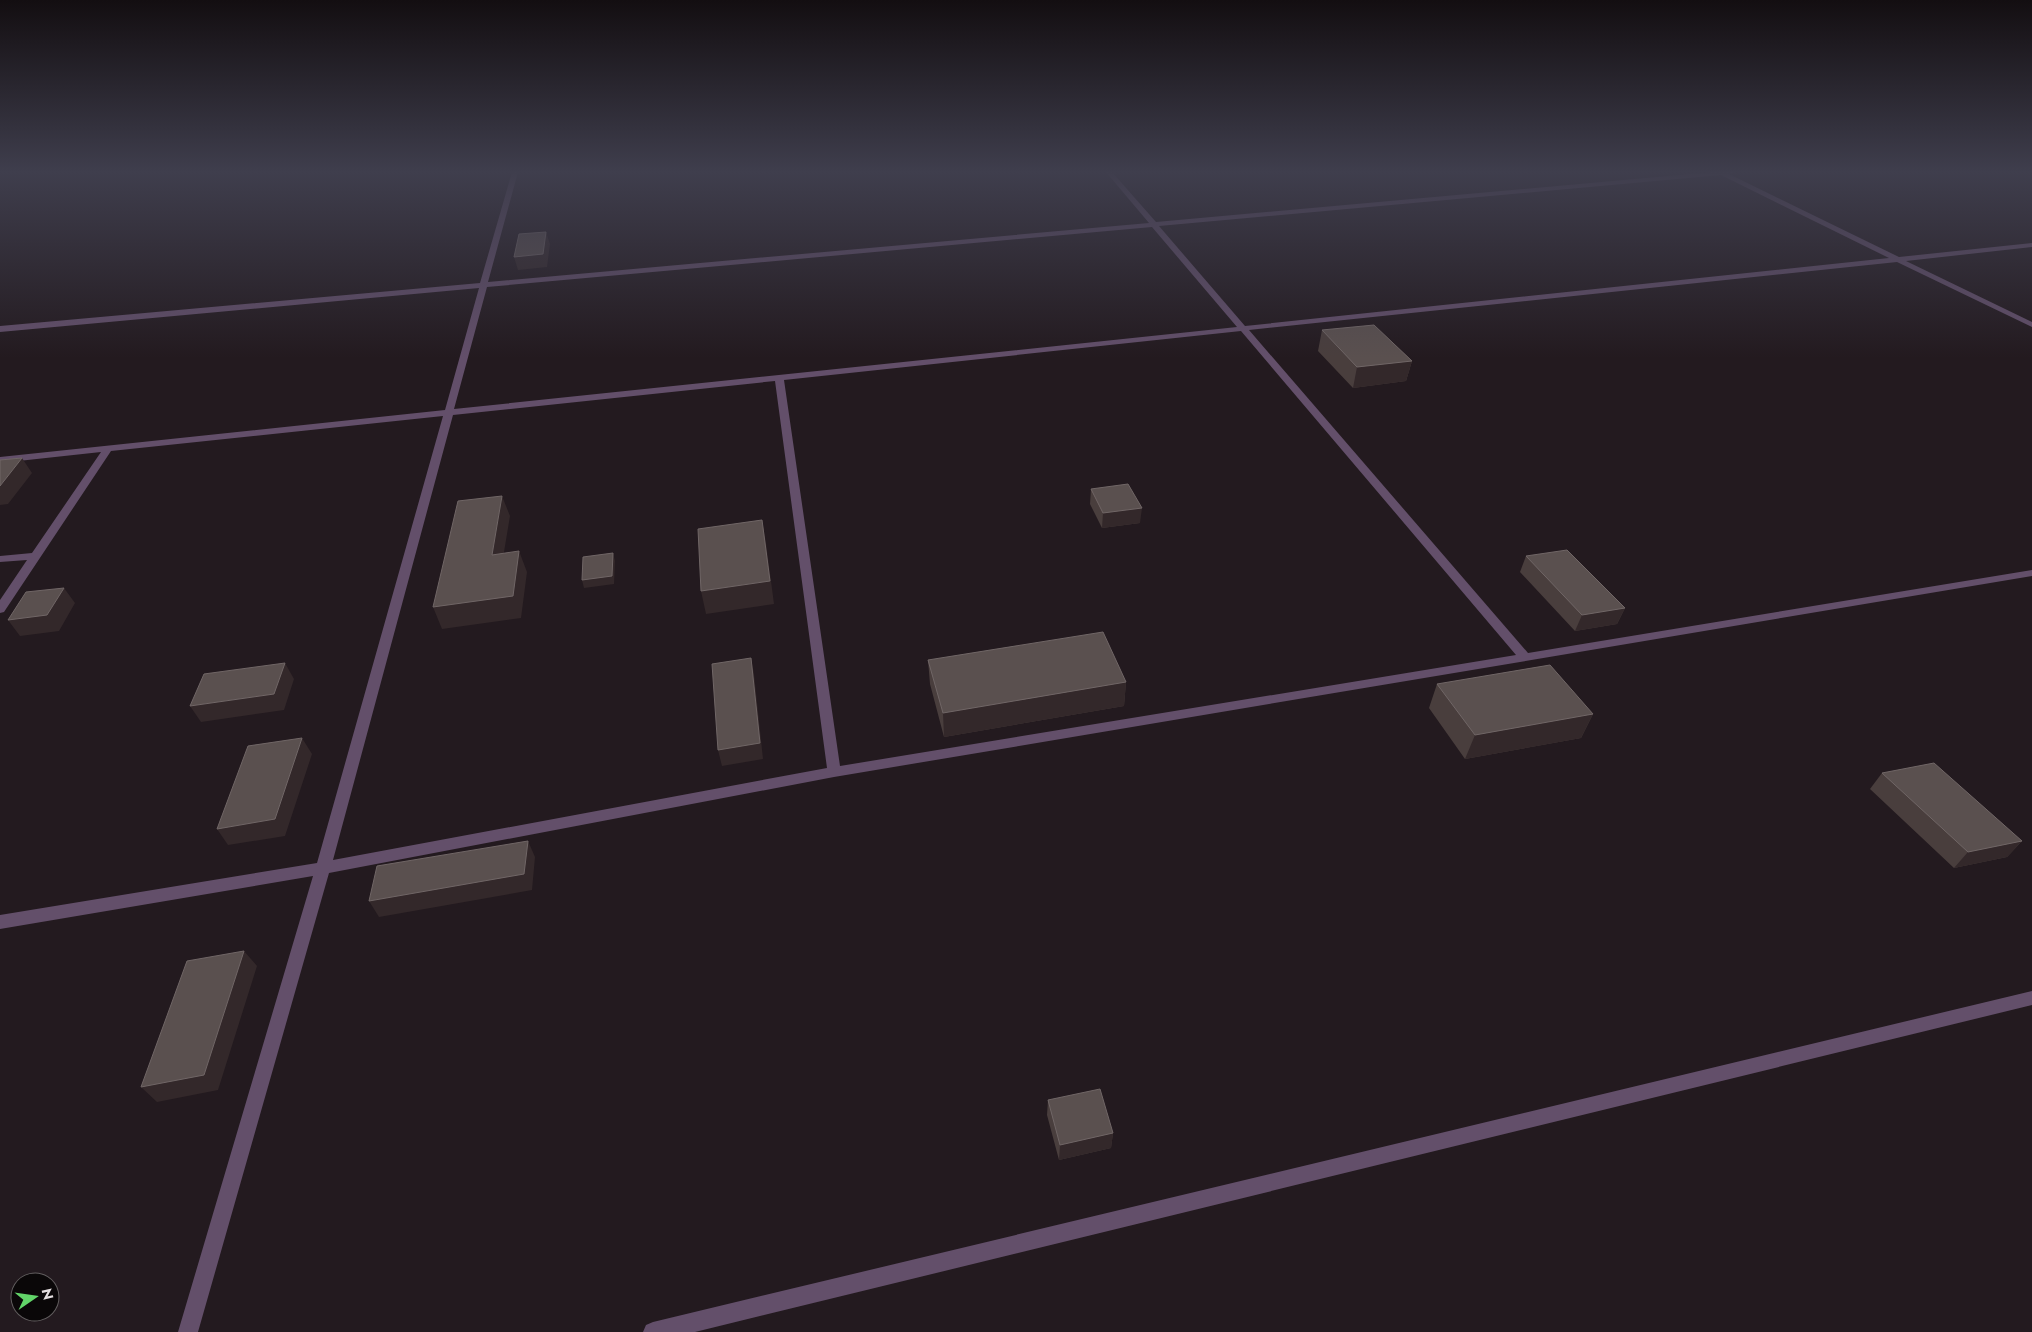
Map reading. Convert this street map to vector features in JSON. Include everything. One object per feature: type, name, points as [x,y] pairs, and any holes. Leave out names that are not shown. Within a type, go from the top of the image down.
[{"type":"street","points":[[188,1332],[323,868],[447,412],[498,234]]},
{"type":"street","points":[[0,329],[1033,234]]},
{"type":"street","points":[[1163,234],[1525,657]]},
{"type":"street","points":[[1847,234],[2032,325]]},
{"type":"street","points":[[0,460],[1242,327],[2032,245]]},
{"type":"street","points":[[779,377],[834,772]]},
{"type":"street","points":[[0,609],[108,449]]},
{"type":"street","points":[[0,559],[35,556]]},
{"type":"street","points":[[0,922],[323,868],[834,772],[2032,573]]},
{"type":"street","points":[[653,1332],[2032,998]]},
{"type":"building","points":[[519,234],[546,234],[543,254],[514,257]]},
{"type":"building","points":[[1374,325],[1412,361],[1357,367],[1322,330]]},
{"type":"building","points":[[22,458],[0,486],[0,460]]},
{"type":"building","points":[[1128,484],[1142,508],[1103,513],[1091,489]]},
{"type":"building","points":[[502,496],[492,555],[519,551],[513,596],[433,607],[458,501]]},
{"type":"building","points":[[762,520],[770,581],[701,591],[698,529]]},
{"type":"building","points":[[1567,550],[1625,608],[1582,615],[1526,556]]},
{"type":"building","points":[[613,553],[612,576],[582,580],[583,557]]},
{"type":"building","points":[[64,588],[47,615],[8,620],[26,592]]},
{"type":"building","points":[[1103,632],[1126,682],[943,713],[928,660]]},
{"type":"building","points":[[751,658],[760,743],[718,750],[712,664]]},
{"type":"building","points":[[285,663],[274,694],[190,706],[204,674]]},
{"type":"building","points":[[1550,665],[1593,714],[1475,735],[1437,684]]},
{"type":"building","points":[[302,738],[275,819],[217,829],[248,746]]},
{"type":"building","points":[[1934,763],[2022,841],[1968,852],[1882,773]]},
{"type":"building","points":[[528,841],[524,874],[369,901],[377,866]]},
{"type":"building","points":[[244,951],[204,1075],[141,1087],[187,961]]},
{"type":"building","points":[[1100,1089],[1113,1133],[1060,1145],[1048,1100]]}]
